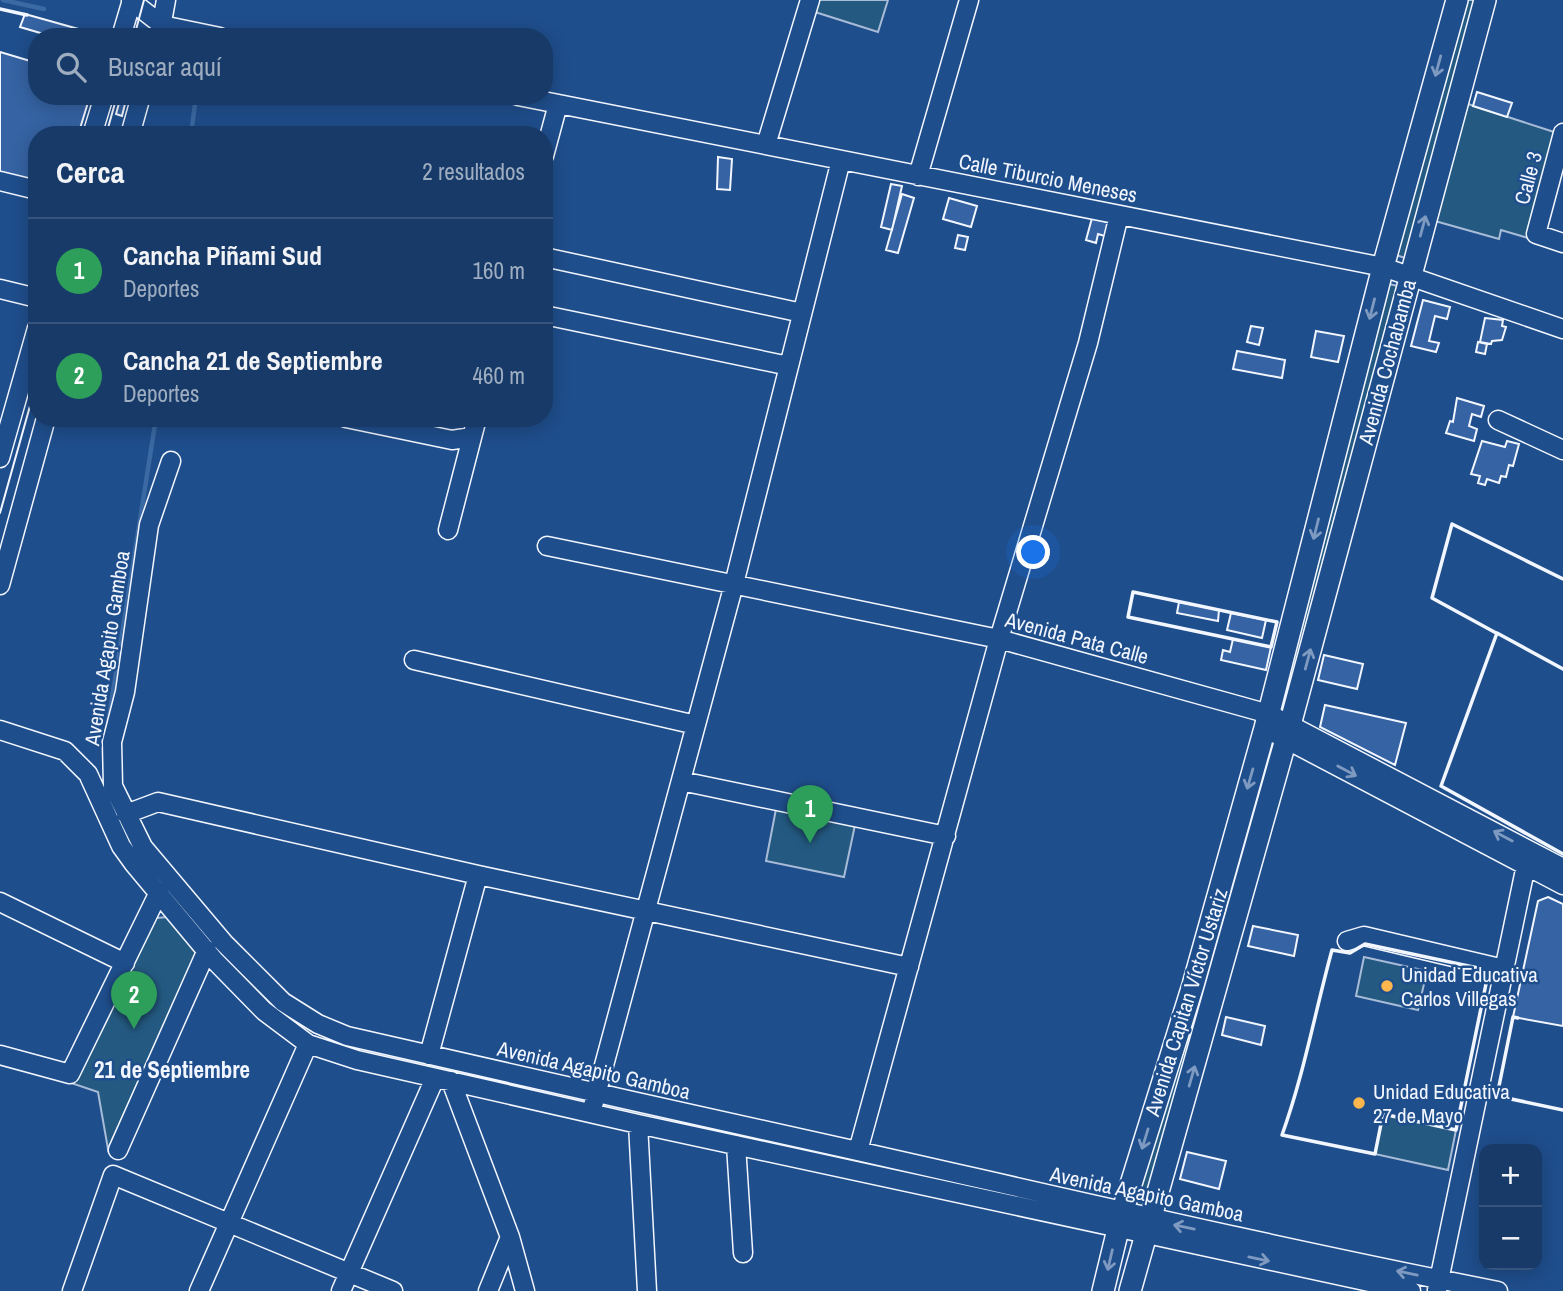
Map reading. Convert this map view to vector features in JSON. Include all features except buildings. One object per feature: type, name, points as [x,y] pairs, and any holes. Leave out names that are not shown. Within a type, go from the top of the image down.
[{"type":"main road","name":"Avenida Cochabamba","points":[[1267,721],[1383,267],[1457,0]]},
{"type":"main road","name":"Avenida Cochabamba","points":[[1288,732],[1485,0]]},
{"type":"main road","name":"Avenida Capitan Víctor Ustariz","points":[[1103,1291],[1120,1221],[1192,985],[1267,721]]},
{"type":"main road","name":"Avenida Capitan Víctor Ustariz","points":[[1130,1291],[1288,732]]},
{"type":"street","points":[[161,28],[166,0]]},
{"type":"street","points":[[766,145],[810,0]]},
{"type":"street","points":[[918,176],[969,0]]},
{"type":"street","points":[[124,28],[132,1],[157,28]]},
{"type":"street","name":"Calle Tiburcio Meneses","points":[[553,103],[1383,267],[1563,329]]},
{"type":"street","points":[[552,126],[558,104]]},
{"type":"street","points":[[95,126],[100,105]]},
{"type":"street","points":[[133,126],[138,105]]},
{"type":"street","name":"Calle 3","points":[[1563,133],[1536,234],[1563,243]]},
{"type":"street","points":[[594,1104],[734,584],[841,160]]},
{"type":"street","points":[[0,181],[28,188]]},
{"type":"street","points":[[858,1151],[999,639],[1088,343],[1119,215]]},
{"type":"street","points":[[553,259],[802,313]]},
{"type":"street","points":[[0,289],[28,296]]},
{"type":"street","points":[[553,317],[789,366]]},
{"type":"street","points":[[0,458],[8,398],[28,350]]},
{"type":"street","points":[[1498,420],[1563,450]]},
{"type":"street","points":[[0,585],[44,427]]},
{"type":"street","points":[[389,427],[452,440],[472,437]]},
{"type":"street","points":[[448,530],[475,427]]},
{"type":"street","name":"Avenida Agapito Gamboa","points":[[171,461],[149,525],[125,692],[112,742],[113,786],[143,847],[224,943],[284,1002],[318,1024],[347,1036],[429,1055],[594,1104],[638,1124],[1120,1221],[1404,1290]]},
{"type":"street","name":"Avenida Pata Calle","points":[[547,546],[999,639],[1267,721],[1563,868]]},
{"type":"street","points":[[414,660],[696,725]]},
{"type":"street","name":"Avenida Agapito Gamboa","points":[[0,730],[65,751],[88,774],[121,846],[207,950],[264,1011],[308,1044],[357,1060],[443,1079],[858,1151],[1120,1221]]},
{"type":"street","name":"Avenida Pata Calle","points":[[1288,732],[1563,885]]},
{"type":"street","points":[[681,781],[946,836]]},
{"type":"street","points":[[126,814],[158,802],[478,875],[909,967]]},
{"type":"street","points":[[1438,1285],[1526,865]]},
{"type":"street","points":[[429,1055],[478,875]]},
{"type":"street","points":[[0,1055],[70,1074],[159,892]]},
{"type":"street","points":[[0,902],[125,963]]},
{"type":"street","points":[[1347,941],[1364,936],[1504,969]]},
{"type":"street","points":[[118,1150],[207,950]]},
{"type":"street","points":[[199,1291],[308,1044]]},
{"type":"street","points":[[443,1079],[510,1237],[525,1291]]},
{"type":"street","points":[[341,1291],[348,1271],[443,1079]]},
{"type":"street","points":[[638,1124],[647,1291]]},
{"type":"street","points":[[736,1145],[743,1253]]},
{"type":"street","points":[[72,1291],[113,1175],[393,1291]]},
{"type":"street","name":"Avenida Agapito Gamboa","points":[[1147,1227],[1438,1285],[1498,1291]]},
{"type":"street","points":[[488,1291],[510,1237]]},
{"type":"shaded area","points":[[818,0],[888,0],[878,32],[815,12]]},
{"type":"shaded area","points":[[1466,0],[1475,0],[1405,258],[1396,255]]},
{"type":"shaded area","points":[[1468,104],[1554,132],[1528,238],[1501,230],[1499,239],[1435,221]]},
{"type":"shaded area","points":[[1389,284],[1398,286],[1289,701],[1281,699]]},
{"type":"shaded area","points":[[1266,749],[1274,752],[1143,1207],[1135,1205]]},
{"type":"shaded area","points":[[776,809],[855,825],[844,877],[766,861]]},
{"type":"shaded area","points":[[167,917],[197,951],[108,1149],[98,1092],[71,1083],[148,925],[157,918]]},
{"type":"shaded area","points":[[1364,957],[1427,971],[1418,1010],[1356,996]]},
{"type":"shaded area","points":[[1383,1114],[1456,1130],[1448,1170],[1375,1154]]},
{"type":"waterway","points":[[3,0],[44,9]]},
{"type":"waterway","points":[[192,126],[195,105]]},
{"type":"waterway","points":[[108,723],[155,427]]},
{"type":"waterway","points":[[237,968],[285,1016],[316,1032]]},
{"type":"waterway","points":[[609,1105],[927,1178]]},
{"type":"tram line","points":[[136,28],[144,0]]},
{"type":"tram line","points":[[109,126],[114,105]]},
{"type":"tram line","points":[[0,513],[28,413]]},
{"type":"wall","points":[[0,9],[27,15]]},
{"type":"wall","points":[[1498,634],[1432,598],[1452,524],[1563,579]]},
{"type":"wall","points":[[1133,592],[1277,622],[1271,647],[1128,617],[1133,592]]},
{"type":"wall","points":[[1563,669],[1497,633],[1441,786],[1563,854]]},
{"type":"wall","points":[[1365,944],[1478,968],[1485,972],[1487,979],[1456,1130],[1383,1114],[1375,1154],[1282,1135],[1303,1066],[1332,950],[1350,953],[1365,944]]},
{"type":"wall","points":[[1518,1018],[1513,1017],[1497,1096],[1563,1110]]},
{"type":"place","name":"Cancha Piñami Sud","points":[[810,843]]},
{"type":"place","name":"Unidad Educativa Carlos Villegas","points":[[1387,986]]},
{"type":"place","name":"Cancha 21 de Septiembre","points":[[134,1029]]},
{"type":"place","name":"Unidad Educativa 27 de Mayo","points":[[1359,1103]]},
{"type":"district","name":"21 de Septiembre","points":[[172,1069]]}]
